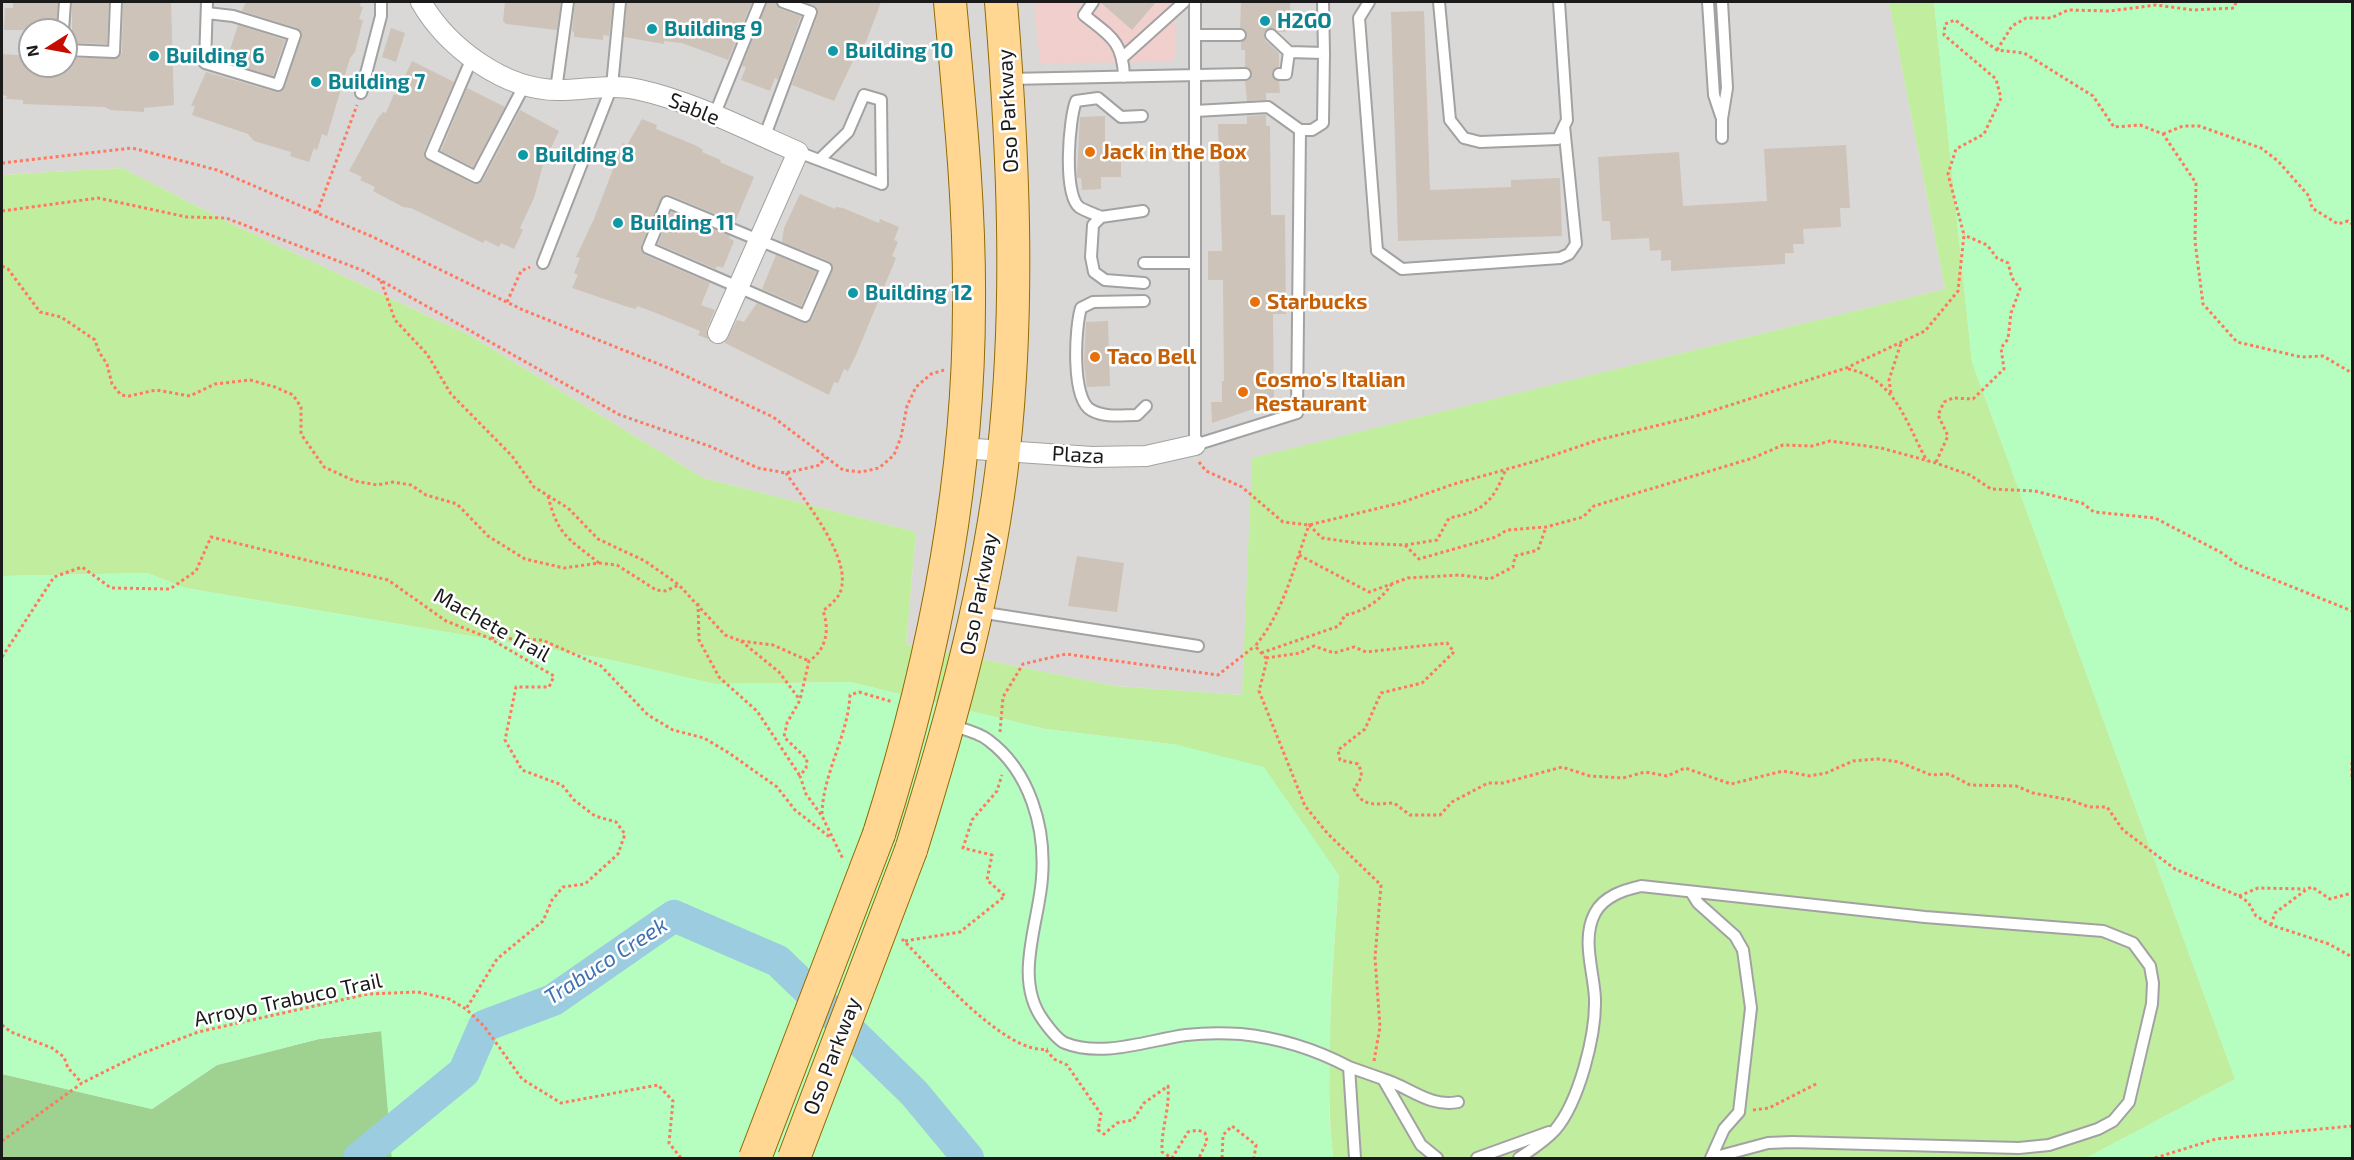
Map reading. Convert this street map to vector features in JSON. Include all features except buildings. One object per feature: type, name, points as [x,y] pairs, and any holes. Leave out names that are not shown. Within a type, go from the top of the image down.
[{"type":"main road","name":"Oso Parkway","points":[[755,1158],[879,834],[916,709],[947,557],[968,371],[968,205],[950,2]]},
{"type":"main road","name":"Oso Parkway","points":[[794,1158],[911,850],[950,724],[976,612],[1004,450],[1014,308],[1007,79],[1001,2]]},
{"type":"street","name":"Sable","points":[[421,2],[428,13],[472,58],[493,72],[525,84],[556,90],[612,86],[665,96],[798,152]]},
{"type":"street","points":[[718,333],[798,152]]},
{"type":"street","name":"Plaza","points":[[960,448],[1092,457],[1146,456],[1191,445]]},
{"type":"lane","points":[[63,18],[64,2]]},
{"type":"lane","points":[[78,50],[114,52],[116,2]]},
{"type":"lane","points":[[207,2],[205,63],[278,85],[295,36],[233,16],[207,14]]},
{"type":"lane","points":[[361,93],[381,16],[381,2]]},
{"type":"lane","points":[[556,90],[568,2]]},
{"type":"lane","points":[[543,263],[612,86],[620,2]]},
{"type":"lane","points":[[714,117],[760,2]]},
{"type":"lane","points":[[764,138],[811,12],[783,2]]},
{"type":"lane","points":[[1093,2],[1084,15],[1117,42],[1123,57],[1124,77]]},
{"type":"lane","points":[[1123,57],[1184,2]]},
{"type":"lane","points":[[1195,2],[1195,263],[1191,445],[1297,413],[1300,130]]},
{"type":"lane","points":[[1195,111],[1268,108],[1300,130],[1312,130],[1323,123],[1323,2]]},
{"type":"lane","points":[[1369,2],[1359,18],[1377,251],[1402,269],[1560,258],[1569,254],[1576,244],[1564,126]]},
{"type":"lane","points":[[1439,2],[1450,120],[1464,138],[1480,142],[1558,139],[1567,120],[1559,2]]},
{"type":"lane","points":[[1708,2],[1714,95],[1722,119]]},
{"type":"lane","points":[[1722,2],[1727,88],[1722,119],[1722,138]]},
{"type":"lane","points":[[1195,35],[1240,35]]},
{"type":"lane","points":[[1271,35],[1289,52],[1324,53]]},
{"type":"lane","points":[[1279,74],[1286,74],[1289,52]]},
{"type":"lane","points":[[472,58],[431,154],[476,177],[525,84]]},
{"type":"lane","points":[[1007,79],[1245,74]]},
{"type":"lane","points":[[798,152],[819,160],[882,184],[881,100],[864,95],[848,132],[819,160]]},
{"type":"lane","points":[[1142,116],[1121,117],[1098,98],[1076,101],[1070,115],[1070,192],[1079,207],[1101,217],[1143,211]]},
{"type":"lane","points":[[667,202],[759,240],[826,268],[805,316],[648,249],[667,202]]},
{"type":"lane","points":[[1101,217],[1093,225],[1091,256],[1094,272],[1105,280],[1144,283]]},
{"type":"lane","points":[[1144,263],[1195,263]]},
{"type":"lane","points":[[1144,301],[1093,302],[1082,308],[1076,322],[1079,393],[1089,410],[1105,416],[1137,415],[1146,406]]},
{"type":"lane","points":[[976,612],[1198,646]]},
{"type":"lane","points":[[950,724],[987,739],[1007,760],[1034,802],[1042,843],[1042,878],[1028,956],[1032,990],[1042,1019],[1063,1043],[1086,1048],[1115,1047],[1188,1035],[1239,1034],[1270,1038],[1316,1050],[1349,1067],[1401,1084],[1434,1102],[1458,1102]]},
{"type":"lane","points":[[1519,1158],[1555,1130],[1568,1111],[1593,1029],[1595,1000],[1589,931],[1595,912],[1605,901],[1622,891],[1641,886],[1925,917],[2103,931],[2133,943],[2150,966],[2153,983],[2152,1004],[2129,1102],[2113,1121],[2098,1129],[2049,1145],[2019,1148],[1792,1142],[1768,1143],[1712,1158]]},
{"type":"lane","points":[[1691,892],[1698,903],[1735,936],[1743,950],[1748,972],[1751,1008],[1739,1112],[1724,1129],[1712,1158]]},
{"type":"lane","points":[[1349,1067],[1355,1158]]},
{"type":"lane","points":[[1383,1079],[1421,1145],[1437,1158]]},
{"type":"lane","points":[[1477,1158],[1555,1130]]},
{"type":"path","points":[[1997,50],[2012,26],[2026,18],[2051,18],[2067,10],[2110,11],[2156,5],[2216,10],[2234,8],[2236,2]]},
{"type":"path","points":[[1191,445],[1206,471],[1242,487],[1282,522],[1309,525],[1400,502],[1598,441],[1696,416],[1846,368],[1925,331],[1958,291],[1964,235],[1948,174],[1956,149],[1984,134],[2001,98],[1996,79],[1944,35],[1945,24],[1955,20],[1997,50],[2024,53],[2093,96],[2114,127],[2140,125],[2163,134],[2196,183],[2195,241],[2203,304],[2237,342],[2301,357],[2323,357],[2352,373]]},
{"type":"path","points":[[317,213],[361,93]]},
{"type":"path","points":[[2163,134],[2183,126],[2199,126],[2261,148],[2278,161],[2309,196],[2312,208],[2338,224],[2348,221],[2352,224]]},
{"type":"path","points":[[2,164],[132,148],[217,170],[317,213],[507,302],[671,369],[772,417],[843,470],[861,472],[879,468],[894,455],[902,437],[907,406],[916,387],[931,374],[944,370],[968,371]]},
{"type":"path","points":[[2,211],[98,198],[187,217],[226,218],[364,271],[620,415],[709,446],[758,468],[786,473],[820,465],[826,457]]},
{"type":"path","points":[[1936,463],[1948,436],[1938,416],[1944,402],[1953,398],[1973,399],[2004,369],[2001,348],[2008,339],[2011,313],[2020,289],[2012,278],[2008,263],[1997,258],[1987,245],[1964,235]]},
{"type":"path","points":[[507,302],[520,270],[543,263]]},
{"type":"path","points":[[2,266],[8,269],[40,312],[61,317],[95,340],[107,364],[112,384],[122,395],[129,396],[156,390],[190,396],[215,384],[250,380],[275,387],[293,395],[301,407],[301,434],[324,467],[355,481],[376,485],[393,482],[411,485],[426,495],[457,504],[488,536],[525,559],[564,567],[599,563],[617,565],[656,590],[664,591],[679,585]]},
{"type":"path","points":[[381,281],[395,320],[427,354],[451,394],[512,456],[534,487],[568,508],[598,539],[645,561],[679,585],[725,635],[773,645],[809,662]]},
{"type":"path","points":[[1892,395],[1888,380],[1901,343]]},
{"type":"path","points":[[1846,368],[1866,372],[1882,383],[1892,395],[1927,461]]},
{"type":"path","points":[[1405,545],[1419,559],[1496,537],[1508,530],[1546,527],[1583,517],[1594,506],[1753,458],[1783,446],[1812,446],[1830,441],[1881,448],[1936,463],[1970,475],[1991,489],[2035,491],[2082,503],[2094,512],[2154,518],[2222,553],[2238,565],[2352,611]]},
{"type":"path","points":[[1309,525],[1322,538],[1357,543],[1405,545],[1437,540],[1449,518],[1471,514],[1496,495],[1505,470]]},
{"type":"path","points":[[547,495],[553,520],[562,533],[599,563]]},
{"type":"path","points":[[905,941],[960,932],[1005,896],[987,880],[992,855],[963,848],[972,820],[997,791],[1011,748],[999,731],[1003,697],[1023,664],[1066,654],[1218,675],[1256,646],[1270,629],[1309,525]]},
{"type":"path","points":[[1299,555],[1368,592],[1408,578],[1460,575],[1490,579],[1513,567],[1515,556],[1538,550],[1546,527]]},
{"type":"path","name":"Machete Trail","points":[[2,657],[54,577],[82,567],[111,588],[170,589],[196,571],[211,537],[388,580],[446,621],[489,638],[554,676],[549,687],[516,687],[505,740],[522,770],[562,785],[574,800],[595,816],[616,822],[625,834],[618,854],[585,884],[563,887],[552,900],[543,921],[496,959],[466,1009]]},
{"type":"path","points":[[1261,652],[1339,626],[1345,615],[1359,613],[1385,594],[1391,584]]},
{"type":"path","points":[[698,603],[699,640],[719,677],[757,711],[800,776]]},
{"type":"path","points":[[489,638],[542,640],[601,666],[648,715],[673,730],[704,738],[729,753],[777,787],[795,810],[833,839]]},
{"type":"path","points":[[741,640],[779,672],[800,700]]},
{"type":"path","points":[[1266,658],[1300,653],[1314,646],[1334,653],[1354,647],[1366,652],[1447,643],[1454,652],[1422,683],[1382,693],[1365,729],[1338,750],[1340,760],[1358,764],[1362,772],[1361,780],[1354,789],[1359,800],[1369,805],[1394,803],[1410,815],[1440,814],[1452,802],[1488,783],[1503,783],[1562,767],[1590,776],[1623,778],[1645,772],[1667,776],[1685,768],[1731,784],[1783,771],[1810,776],[1826,773],[1853,761],[1878,759],[1899,762],[1932,775],[1950,774],[1970,785],[2016,786],[2089,807],[2107,807],[2122,830],[2175,869],[2240,896],[2248,902],[2256,916],[2271,925],[2329,944],[2352,957]]},
{"type":"path","points":[[1256,646],[1266,658]]},
{"type":"path","points":[[1266,658],[1259,692],[1305,806],[1328,834],[1381,885],[1375,958],[1380,1028],[1372,1075]]},
{"type":"path","points":[[822,816],[822,795],[840,742],[850,695],[859,692],[916,709]]},
{"type":"path","points":[[2352,762],[2352,779]]},
{"type":"path","points":[[2240,896],[2258,888],[2307,889],[2312,887],[2330,898],[2352,893]]},
{"type":"path","points":[[2271,925],[2275,913],[2307,889]]},
{"type":"path","name":"Arroyo Trabuco Trail","points":[[2,1141],[82,1083],[138,1055],[198,1032],[368,994],[418,992],[449,999],[466,1009],[483,1026],[522,1078],[561,1103],[658,1085],[673,1101],[669,1143],[681,1158]]},
{"type":"path","points":[[2,1025],[11,1032],[52,1048],[64,1057],[68,1068],[82,1083]]},
{"type":"path","points":[[1046,1050],[1054,1059],[1067,1065],[1101,1114],[1098,1130],[1104,1134],[1117,1123],[1133,1120],[1144,1103],[1168,1086],[1169,1101],[1161,1131],[1162,1152],[1172,1158],[1188,1132],[1198,1130],[1205,1133],[1207,1141],[1199,1158]]},
{"type":"path","points":[[1739,1112],[1769,1108],[1818,1083]]},
{"type":"path","points":[[1222,1158],[1223,1135],[1232,1126],[1256,1145],[1254,1158]]},
{"type":"path","points":[[2155,1158],[2216,1139],[2352,1126]]},
{"type":"shaded area","points":[[2,2],[1889,2],[1945,289],[1253,458],[1242,695],[1115,686],[906,644],[916,532],[703,478],[471,336],[234,225],[122,168],[2,175]]},
{"type":"shaded area","points":[[1034,2],[1174,2],[1176,57],[1170,62],[1040,63]]},
{"type":"green space","points":[[1889,2],[1934,2],[1972,362],[2235,1079],[2086,1158],[1333,1158],[1329,1052],[1339,875],[1178,745],[1045,729],[850,682],[715,684],[607,659],[185,588],[147,573],[2,576],[2,175],[122,168],[234,225],[471,336],[703,478],[916,532],[906,644],[1115,686],[1242,695],[1252,458],[1945,289]]},
{"type":"green space","points":[[1934,2],[2352,2],[2352,1158],[2086,1158],[2235,1079],[1972,362]]},
{"type":"green space","points":[[147,573],[185,588],[607,659],[715,684],[850,682],[1045,729],[1178,745],[1264,767],[1339,875],[1331,988],[1329,1114],[1333,1158],[392,1158],[381,1031],[319,1039],[217,1065],[152,1109],[2,1074],[2,576]]},
{"type":"green space","points":[[382,1031],[392,1158],[2,1158],[2,1074],[152,1109],[217,1065],[319,1039]]},
{"type":"waterway","name":"Trabuco Creek","points":[[359,1158],[464,1072],[484,1026],[553,1000],[674,916],[778,961],[914,1093],[968,1158]]},
{"type":"place","name":"H2GO","points":[[1265,21]]},
{"type":"place","name":"Building 9","points":[[652,29]]},
{"type":"place","name":"Building 10","points":[[833,51]]},
{"type":"place","name":"Building 6","points":[[154,56]]},
{"type":"place","name":"Building 7","points":[[316,82]]},
{"type":"place","name":"Jack in the Box","points":[[1090,152]]},
{"type":"place","name":"Building 8","points":[[523,155]]},
{"type":"place","name":"Building 11","points":[[618,223]]},
{"type":"place","name":"Building 12","points":[[853,293]]},
{"type":"place","name":"Starbucks","points":[[1255,302]]},
{"type":"place","name":"Taco Bell","points":[[1095,357]]},
{"type":"place","name":"Cosmo's Italian Restaurant","points":[[1243,392]]}]
